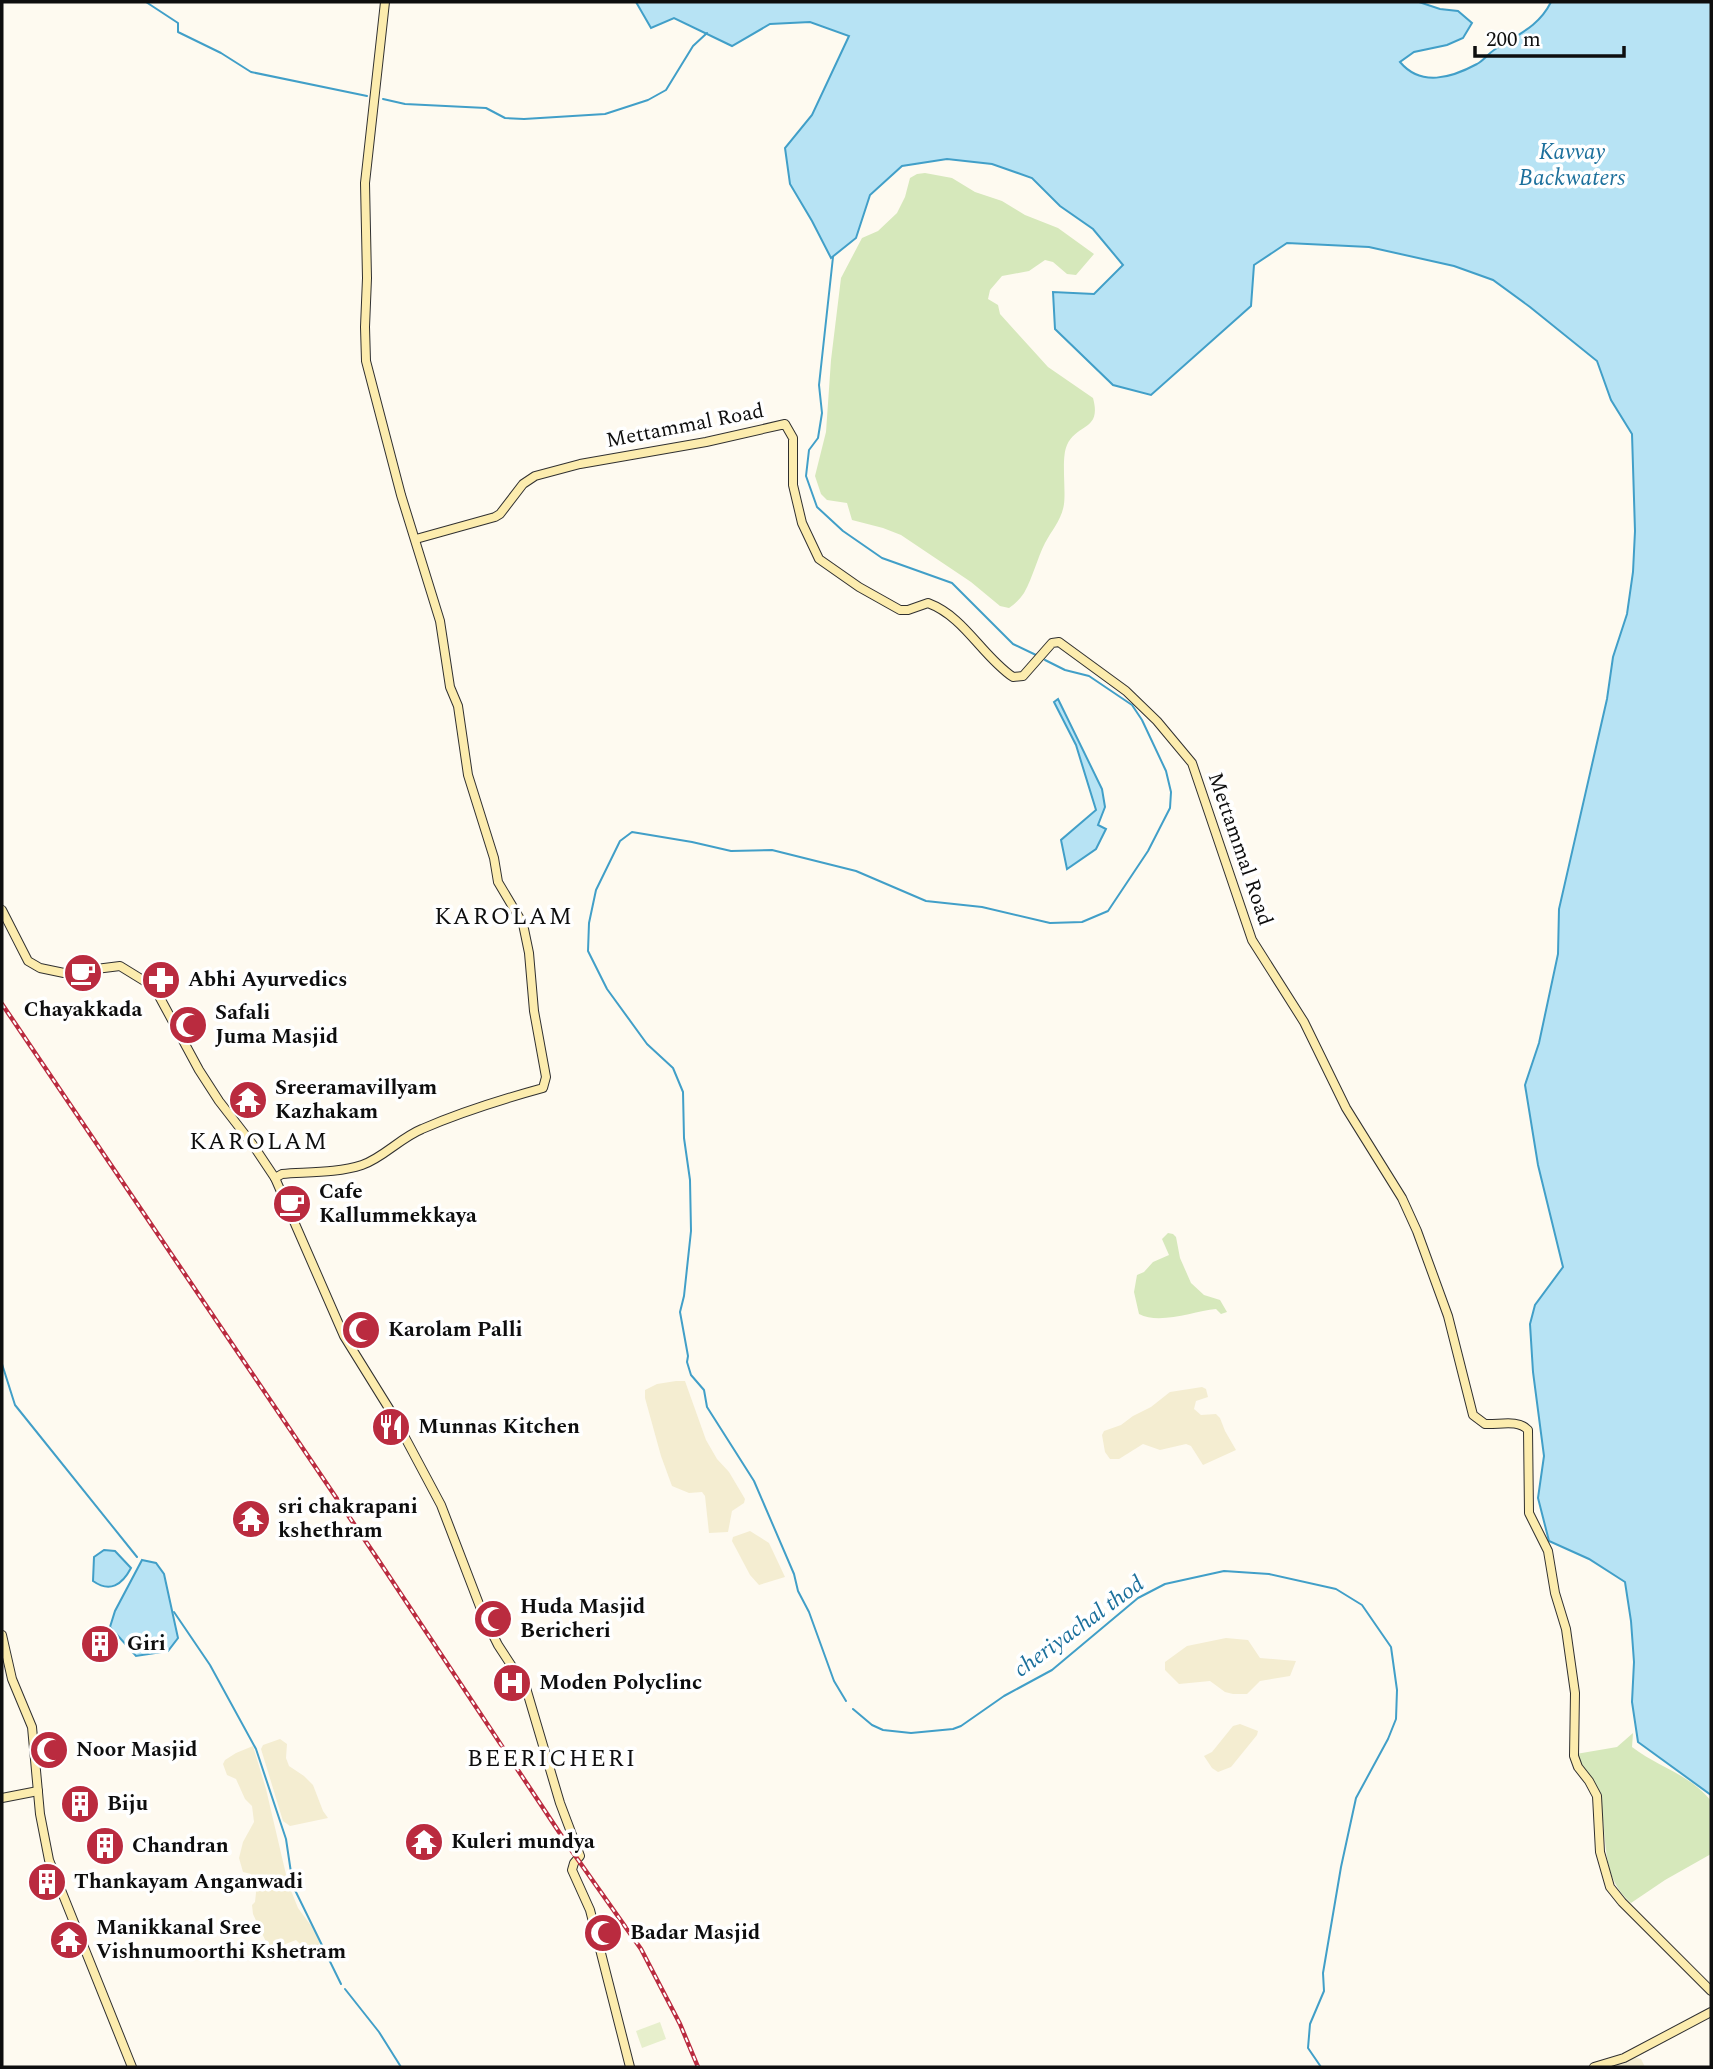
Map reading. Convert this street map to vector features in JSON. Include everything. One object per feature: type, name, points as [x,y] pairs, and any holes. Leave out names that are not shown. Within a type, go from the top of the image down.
[{"type":"main road","points":[[275,1178],[282,1174],[362,1165],[419,1129],[499,1099],[543,1088],[546,1077],[523,924],[498,882],[485,825],[476,806],[468,775],[458,706],[450,687],[440,621],[375,400],[365,351],[365,183],[385,2]]},
{"type":"main road","name":"Mettammal Road","points":[[416,539],[495,517],[527,480],[535,476],[580,464],[785,425],[793,438],[793,485],[802,523],[819,559],[859,587],[900,610],[928,603],[941,610],[968,631],[990,658],[1013,677],[1023,676],[1052,643],[1059,642],[1126,691],[1157,721],[1192,763],[1252,940],[1304,1022],[1346,1108],[1402,1198],[1431,1265],[1448,1316],[1473,1415],[1485,1424],[1512,1423],[1523,1425],[1528,1430],[1529,1513],[1548,1551],[1555,1593],[1566,1629],[1575,1693],[1574,1756],[1597,1797],[1600,1852],[1610,1887],[1711,1991]]},
{"type":"main road","points":[[2,910],[29,961],[40,968],[64,973],[120,966],[146,982],[159,996],[205,1080],[275,1178],[344,1336],[393,1415],[441,1505],[484,1617],[526,1688],[563,1812],[580,1856],[572,1870],[590,1910],[630,2067]]},
{"type":"main road","points":[[2,1635],[12,1679],[32,1727],[43,1836],[50,1860],[132,2067]]},
{"type":"main road","points":[[2,1798],[38,1791]]},
{"type":"main road","points":[[1594,2067],[1624,2057],[1711,2012]]},
{"type":"shaded area","points":[[685,1381],[706,1440],[745,1499],[744,1503],[732,1511],[728,1532],[709,1533],[705,1496],[702,1492],[689,1493],[672,1486],[661,1456],[645,1390],[657,1384]]},
{"type":"shaded area","points":[[1202,1387],[1206,1389],[1208,1397],[1196,1401],[1194,1409],[1201,1415],[1216,1414],[1236,1450],[1203,1465],[1191,1446],[1186,1444],[1160,1450],[1143,1444],[1119,1459],[1110,1459],[1105,1452],[1102,1435],[1104,1431],[1121,1425],[1170,1392]]},
{"type":"shaded area","points":[[750,1531],[769,1543],[785,1577],[759,1585],[750,1575],[732,1541],[733,1537]]},
{"type":"shaded area","points":[[1226,1638],[1248,1640],[1260,1658],[1296,1661],[1290,1676],[1260,1681],[1247,1694],[1233,1694],[1225,1692],[1210,1681],[1179,1684],[1165,1670],[1165,1662],[1187,1646]]},
{"type":"shaded area","points":[[1240,1724],[1258,1731],[1257,1735],[1231,1767],[1218,1772],[1204,1756],[1212,1752],[1233,1726]]},
{"type":"shaded area","points":[[280,1739],[287,1744],[286,1758],[289,1766],[313,1785],[328,1818],[290,1826],[283,1821],[261,1749],[263,1745]]},
{"type":"shaded area","points":[[253,1746],[288,1883],[298,1908],[320,1943],[315,1948],[304,1948],[296,1940],[278,1947],[268,1946],[253,1914],[255,1883],[251,1874],[243,1872],[239,1858],[243,1842],[254,1822],[252,1806],[245,1799],[236,1779],[227,1775],[223,1764],[236,1753]]},
{"type":"shaded area","points":[[1633,2057],[1641,2059],[1645,2067],[1604,2067]]},
{"type":"green space","points":[[925,173],[952,178],[975,192],[1002,201],[1025,215],[1058,228],[1094,254],[1076,275],[1067,274],[1053,262],[1045,260],[1029,271],[1002,276],[990,290],[988,299],[998,305],[1000,314],[1048,367],[1093,398],[1095,409],[1091,422],[1071,438],[1067,445],[1061,515],[1045,543],[1024,593],[1009,608],[1000,606],[971,582],[901,535],[852,520],[847,503],[827,500],[821,494],[815,476],[826,432],[841,278],[862,238],[878,231],[897,213],[910,178]]},
{"type":"green space","points":[[1168,1233],[1176,1237],[1180,1258],[1191,1283],[1204,1295],[1220,1300],[1227,1312],[1221,1314],[1216,1309],[1157,1318],[1139,1314],[1134,1292],[1137,1275],[1153,1262],[1169,1255],[1162,1239]]},
{"type":"green space","points":[[1633,1733],[1632,1747],[1694,1784],[1711,1801],[1711,1854],[1631,1903],[1621,1893],[1610,1871],[1599,1801],[1576,1754],[1617,1747]]},
{"type":"green space","points":[[660,2022],[666,2039],[642,2048],[636,2031]]},
{"type":"water","name":"Kavvay Backwaters","points":[[636,2],[1419,2],[1458,11],[1472,23],[1463,38],[1447,45],[1414,52],[1400,62],[1417,75],[1437,78],[1457,73],[1479,62],[1533,25],[1551,2],[1711,2],[1711,1795],[1638,1742],[1632,1702],[1634,1662],[1631,1621],[1625,1582],[1589,1559],[1549,1541],[1538,1498],[1544,1456],[1530,1324],[1535,1305],[1563,1267],[1538,1165],[1525,1085],[1539,1043],[1558,954],[1559,909],[1607,699],[1613,657],[1627,614],[1633,572],[1635,531],[1632,434],[1611,400],[1597,361],[1493,280],[1454,266],[1369,247],[1287,243],[1254,265],[1251,306],[1151,395],[1113,385],[1055,329],[1053,292],[1094,294],[1123,265],[1093,229],[1060,206],[1032,178],[992,164],[947,159],[902,166],[870,195],[856,238],[831,258],[790,184],[785,148],[812,115],[849,36],[810,22],[770,24],[732,46],[674,18],[651,28]]},
{"type":"water","points":[[1058,699],[1102,789],[1105,807],[1098,825],[1106,829],[1096,849],[1067,869],[1061,840],[1096,810],[1076,745],[1054,702]]},
{"type":"water","points":[[104,1550],[115,1551],[131,1568],[120,1583],[110,1587],[93,1581],[94,1557]]},
{"type":"water","points":[[142,1560],[156,1563],[164,1574],[178,1638],[168,1651],[136,1656],[110,1627],[115,1611]]},
{"type":"waterway","points":[[146,2],[178,23],[178,32],[221,53],[251,72],[367,96]]},
{"type":"waterway","points":[[383,99],[405,104],[486,108],[505,118],[605,114],[648,100],[666,90],[693,46],[707,33]]},
{"type":"waterway","points":[[833,257],[819,385],[822,413],[818,438],[809,450],[806,476],[817,507],[843,531],[882,558],[952,583],[1013,644],[1036,655]]},
{"type":"waterway","points":[[846,1701],[834,1681],[809,1612],[798,1591],[794,1574],[754,1481],[707,1407],[704,1390],[691,1375],[680,1312],[691,1231],[683,1092],[673,1068],[647,1044],[607,989],[588,951],[589,923],[596,890],[620,841],[632,832],[731,851],[772,850],[856,871],[926,901],[982,907],[1050,923],[1082,922],[1108,911],[1148,851],[1170,808],[1171,792],[1166,771],[1132,705],[1089,676],[1065,670],[1045,660]]},
{"type":"waterway","points":[[2,1364],[15,1405],[137,1557]]},
{"type":"waterway","name":"cheriyachal thod","points":[[853,1709],[872,1725],[883,1730],[911,1733],[953,1729],[1004,1696],[1052,1670],[1138,1598],[1165,1584],[1224,1571],[1269,1574],[1336,1589],[1362,1605],[1391,1647],[1397,1690],[1396,1719],[1356,1798],[1341,1867],[1323,1973],[1324,1991],[1310,2024],[1308,2048],[1321,2067]]},
{"type":"waterway","points":[[174,1612],[210,1665],[256,1749],[286,1839],[293,1886],[341,1984]]},
{"type":"waterway","points":[[345,1989],[379,2032],[401,2067]]},
{"type":"railway","points":[[2,1004],[569,1847],[641,1949],[680,2024],[698,2067]]},
{"type":"place","name":"Chayakkada","points":[[83,973]]},
{"type":"place","name":"Abhi Ayurvedics","points":[[161,980]]},
{"type":"place","name":"Safali Juma Masjid","points":[[188,1025]]},
{"type":"place","name":"Sreeramavillyam Kazhakam","points":[[248,1100]]},
{"type":"place","name":"Cafe Kallummekkaya","points":[[292,1204]]},
{"type":"place","name":"Karolam Palli","points":[[361,1330]]},
{"type":"place","name":"Munnas Kitchen","points":[[391,1427]]},
{"type":"place","name":"sri chakrapani kshethram","points":[[251,1519]]},
{"type":"place","name":"Huda Masjid Bericheri","points":[[493,1619]]},
{"type":"place","name":"Giri","points":[[100,1644]]},
{"type":"place","name":"Moden Polyclinc","points":[[512,1683]]},
{"type":"place","name":"Noor Masjid","points":[[49,1750]]},
{"type":"place","name":"Biju","points":[[80,1804]]},
{"type":"place","name":"Kuleri mundya","points":[[424,1842]]},
{"type":"place","name":"Chandran","points":[[105,1846]]},
{"type":"place","name":"Thankayam Anganwadi","points":[[47,1882]]},
{"type":"place","name":"Badar Masjid","points":[[603,1933]]},
{"type":"place","name":"Manikkanal Sree Vishnumoorthi Kshetram","points":[[69,1940]]},
{"type":"district","name":"KAROLAM","points":[[504,917]]},
{"type":"district","name":"KAROLAM","points":[[259,1142]]},
{"type":"district","name":"BEERICHERI","points":[[552,1759]]}]
